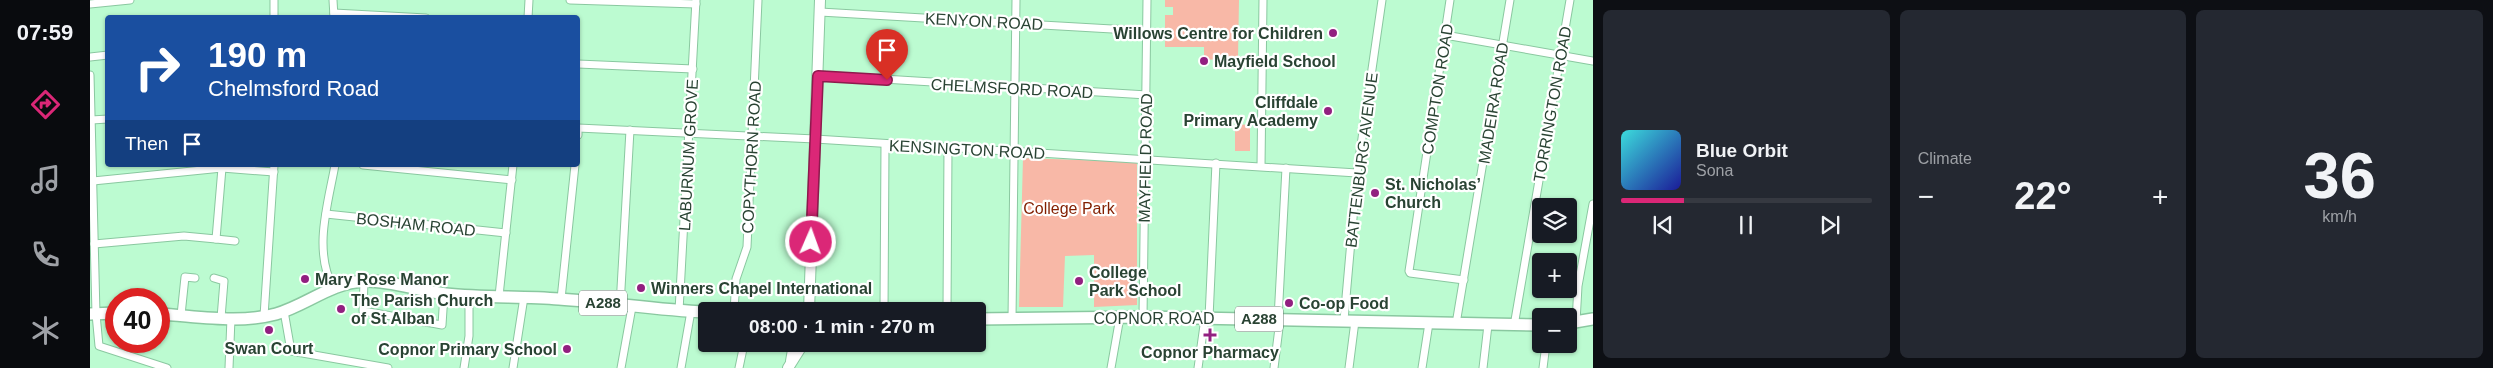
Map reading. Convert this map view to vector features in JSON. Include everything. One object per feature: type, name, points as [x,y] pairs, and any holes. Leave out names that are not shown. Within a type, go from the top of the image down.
[{"type":"main road","name":"A288","points":[[170,314],[226,318],[264,316],[284,311],[333,287],[364,281],[387,283],[444,294],[561,299],[620,306],[698,311]]},
{"type":"main road","name":"COPNOR ROAD","points":[[986,319],[1144,317],[1532,325]]},
{"type":"main road","points":[[1577,321],[1593,319]]},
{"type":"street","points":[[90,4],[130,0]]},
{"type":"street","points":[[274,0],[274,15]]},
{"type":"street","points":[[334,0],[334,15]]},
{"type":"street","points":[[528,15],[529,0]]},
{"type":"street","points":[[570,0],[696,2]]},
{"type":"street","name":"COPYTHORN ROAD","points":[[735,302],[736,279],[747,247],[758,0]]},
{"type":"street","points":[[809,302],[820,0]]},
{"type":"street","points":[[1012,319],[1016,0]]},
{"type":"street","name":"MAYFIELD ROAD","points":[[1144,317],[1147,0]]},
{"type":"street","points":[[1261,166],[1263,0]]},
{"type":"street","name":"BATTENBURG AVENUE","points":[[1349,368],[1357,173],[1382,0]]},
{"type":"street","name":"COMPTON ROAD","points":[[1450,0],[1408,271],[1464,280]]},
{"type":"street","name":"MADEIRA ROAD","points":[[1456,324],[1510,0]]},
{"type":"street","name":"TORRINGTON ROAD","points":[[1514,326],[1570,0]]},
{"type":"street","name":"LABURNUM GROVE","points":[[679,311],[696,2]]},
{"type":"street","name":"KENYON ROAD","points":[[820,12],[1147,31]]},
{"type":"street","points":[[1445,35],[1593,62]]},
{"type":"street","points":[[90,57],[105,55]]},
{"type":"street","points":[[580,64],[693,69]]},
{"type":"street","points":[[90,75],[94,244],[93,314],[99,346],[167,368]]},
{"type":"street","name":"CHELMSFORD ROAD","points":[[818,76],[1147,95]]},
{"type":"street","points":[[91,120],[105,118]]},
{"type":"street","name":"KENSINGTON ROAD","points":[[580,128],[752,135],[1357,173]]},
{"type":"street","points":[[620,306],[630,130]]},
{"type":"street","points":[[884,302],[885,144]]},
{"type":"street","points":[[947,302],[948,148]]},
{"type":"street","points":[[1198,368],[1207,318],[1216,163]]},
{"type":"street","points":[[333,287],[324,264],[326,214],[335,167]]},
{"type":"street","points":[[383,167],[512,180]]},
{"type":"street","points":[[500,296],[513,167]]},
{"type":"street","points":[[561,299],[575,167]]},
{"type":"street","points":[[93,181],[222,168],[274,168],[264,316]]},
{"type":"street","points":[[216,239],[222,168]]},
{"type":"street","points":[[1274,368],[1279,320],[1286,168]]},
{"type":"street","points":[[1574,308],[1593,204]]},
{"type":"street","name":"BOSHAM ROAD","points":[[326,214],[506,233]]},
{"type":"street","points":[[94,244],[184,236],[234,241]]},
{"type":"street","points":[[181,315],[185,277],[195,278]]},
{"type":"street","points":[[214,278],[224,281],[229,368]]},
{"type":"street","points":[[364,281],[361,309],[363,311],[442,325],[444,294]]},
{"type":"street","points":[[464,368],[469,336],[469,295]]},
{"type":"street","points":[[513,368],[524,297]]},
{"type":"street","points":[[621,368],[632,307]]},
{"type":"street","points":[[284,311],[291,351],[388,368]]},
{"type":"street","points":[[681,368],[691,311]]},
{"type":"street","points":[[1111,368],[1120,317]]},
{"type":"street","points":[[1422,368],[1429,323]]},
{"type":"street","points":[[1483,368],[1488,325]]},
{"type":"street","points":[[739,368],[742,352]]},
{"type":"street","points":[[790,365],[794,352]]},
{"type":"street","points":[[790,365],[798,352]]},
{"type":"street","points":[[1543,368],[1545,353]]},
{"type":"green space","points":[[1165,0],[1239,0],[1238,58],[1204,60],[1204,47],[1165,47],[1165,15],[1173,15],[1173,7],[1165,7]]},
{"type":"green space","points":[[1235,124],[1250,125],[1250,151],[1235,151]]},
{"type":"green space","name":"College Park","points":[[1023,158],[1137,162],[1137,305],[1094,307],[1094,255],[1065,256],[1063,307],[1019,307]]},
{"type":"place","name":"Willows Centre for Children","points":[[1333,33]]},
{"type":"place","name":"Mayfield School","points":[[1204,61]]},
{"type":"place","name":"Cliffdale Primary Academy","points":[[1328,111]]},
{"type":"place","name":"St. Nicholas’ Church","points":[[1375,193]]},
{"type":"place","name":"Mary Rose Manor","points":[[305,279]]},
{"type":"place","name":"College Park School","points":[[1079,281]]},
{"type":"place","name":"Winners Chapel International","points":[[641,288]]},
{"type":"place","name":"Co-op Food","points":[[1289,303]]},
{"type":"place","name":"The Parish Church of St Alban","points":[[341,309]]},
{"type":"place","name":"Swan Court","points":[[269,330]]},
{"type":"place","name":"Copnor Pharmacy","points":[[1210,335]]},
{"type":"place","name":"Copnor Primary School","points":[[567,349]]},
{"type":"route","points":[[811,242],[818,76],[887,80]]}]
